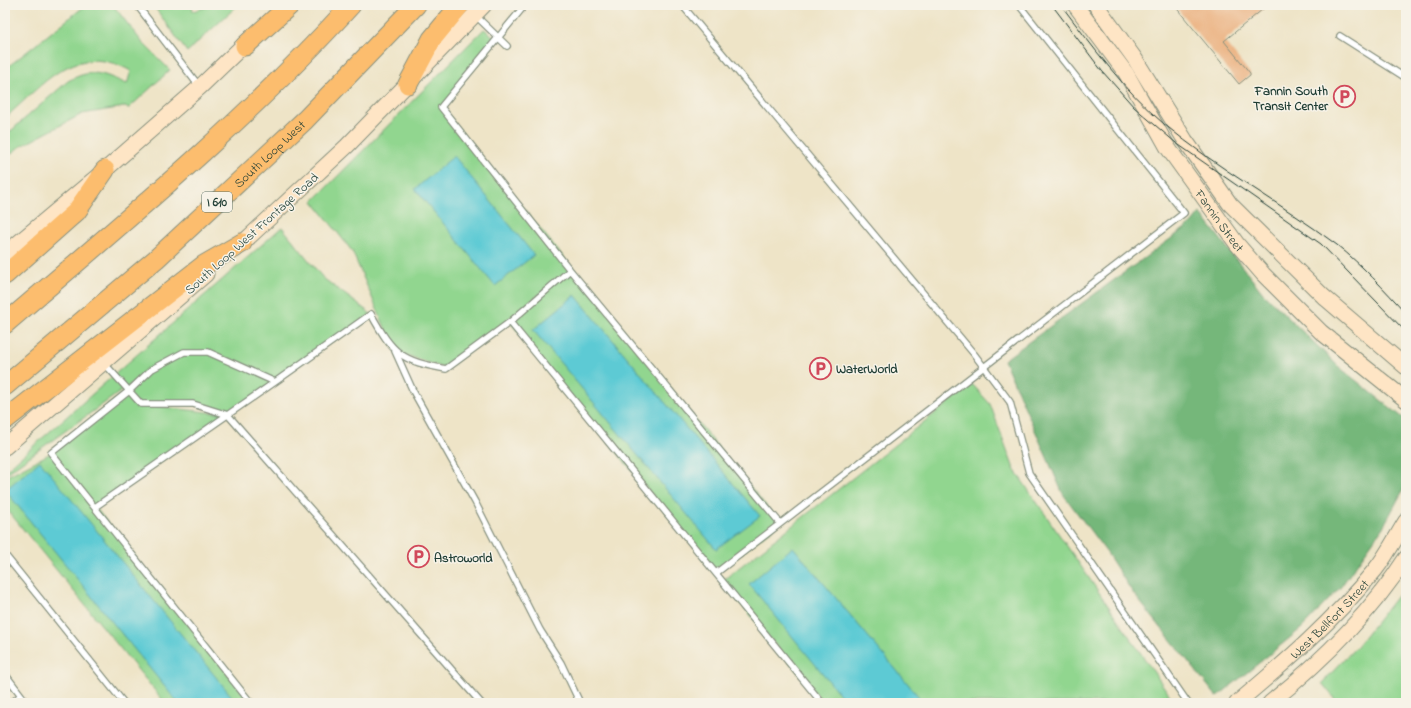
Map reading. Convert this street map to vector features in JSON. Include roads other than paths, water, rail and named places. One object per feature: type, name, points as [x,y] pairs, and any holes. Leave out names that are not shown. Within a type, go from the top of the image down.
[{"type":"highway","points":[[245,46],[290,5]]},
{"type":"highway","points":[[5,324],[171,182],[318,41],[351,5]]},
{"type":"highway","name":"South Loop West","points":[[5,386],[156,259],[305,120],[416,5]]},
{"type":"highway","points":[[408,84],[432,39],[473,8]]},
{"type":"highway","points":[[5,275],[76,212],[105,170]]},
{"type":"highway","points":[[5,420],[204,265],[242,243]]},
{"type":"main road","points":[[5,254],[105,170],[200,87],[245,46],[282,5]]},
{"type":"main road","name":"Fannin Street","points":[[1075,5],[1126,73],[1168,148],[1213,212],[1245,254],[1293,306],[1321,332],[1406,400]]},
{"type":"main road","name":"Fannin Street","points":[[1096,5],[1135,59],[1185,140],[1230,204],[1324,297],[1406,367]]},
{"type":"main road","name":"South Loop West Frontage Road","points":[[5,447],[242,243],[347,146],[408,84]]},
{"type":"main road","name":"West Bellfort Street","points":[[1237,703],[1283,666],[1336,614],[1376,568],[1406,521]]},
{"type":"main road","name":"West Bellfort Street","points":[[1270,703],[1297,682],[1343,638],[1388,587],[1406,558]]},
{"type":"lane","points":[[137,5],[200,87]]},
{"type":"lane","points":[[524,5],[441,107],[570,270],[780,523]]},
{"type":"lane","points":[[682,5],[983,366],[1010,402],[1029,473],[1188,703]]},
{"type":"lane","points":[[716,573],[983,366],[1184,213],[1020,5]]},
{"type":"lane","points":[[473,8],[497,39],[507,46]]},
{"type":"lane","points":[[1340,36],[1406,78]]},
{"type":"lane","points":[[395,351],[421,364],[446,369],[510,322],[570,270]]},
{"type":"lane","points":[[95,508],[371,314],[386,341],[395,351],[413,391],[475,502],[529,609],[560,663],[580,703]]},
{"type":"lane","points":[[510,322],[822,703]]},
{"type":"lane","points":[[251,703],[51,453],[128,391],[152,369],[184,352],[208,352],[275,382]]},
{"type":"lane","points":[[104,362],[140,404],[193,404],[228,414],[481,703]]},
{"type":"lane","points":[[5,554],[124,703]]},
{"type":"lane","points":[[5,674],[27,703]]},
{"type":"lane","points":[[12,703],[21,696]]},
{"type":"water","points":[[454,156],[534,255],[495,286],[415,189]]},
{"type":"water","points":[[575,295],[760,516],[716,549],[533,330]]},
{"type":"water","points":[[40,461],[237,703],[178,703],[5,490]]},
{"type":"water","points":[[793,547],[924,703],[847,703],[749,584]]},
{"type":"tram line","points":[[1052,5],[1102,71],[1134,107],[1176,143],[1321,244],[1406,332]]},
{"type":"tram line","points":[[1061,5],[1097,52],[1135,97],[1149,111],[1206,156],[1337,245],[1364,269],[1406,313]]},
{"type":"place","name":"Fannin South Transit Center","points":[[1344,97]]},
{"type":"place","name":"WaterWorld","points":[[821,368]]},
{"type":"place","name":"Astroworld","points":[[418,557]]}]
